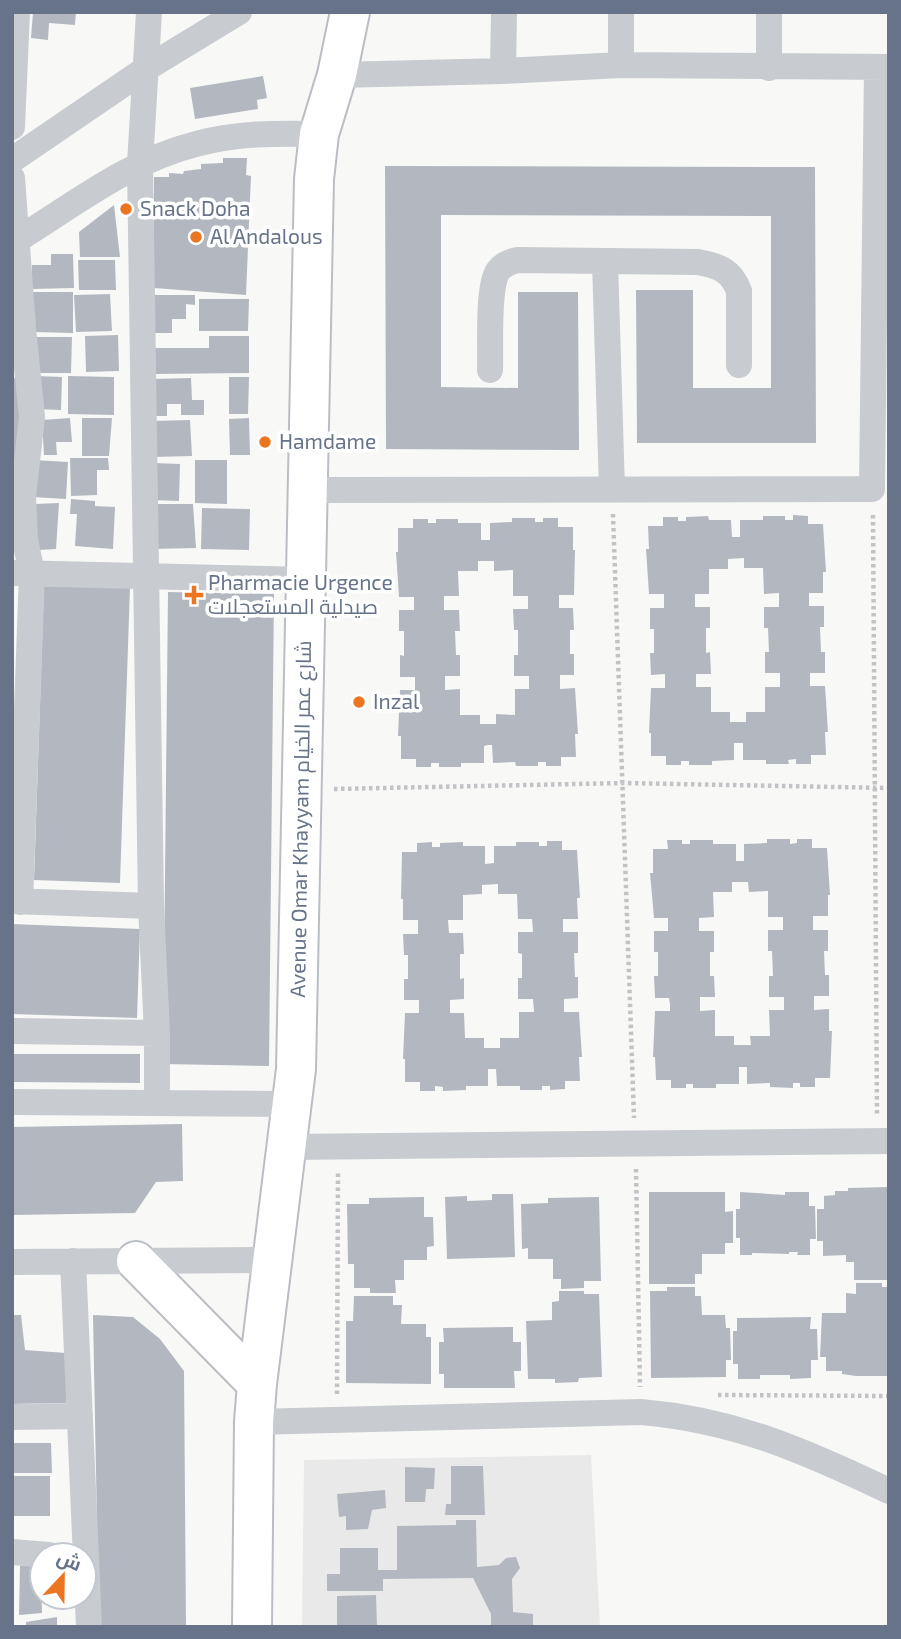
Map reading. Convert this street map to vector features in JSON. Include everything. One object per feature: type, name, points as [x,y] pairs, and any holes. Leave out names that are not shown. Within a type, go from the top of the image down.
[{"type":"street","points":[[12,127],[17,12]]},
{"type":"street","points":[[149,12],[140,164],[151,906],[157,1101]]},
{"type":"street","points":[[12,160],[147,68],[239,12]]},
{"type":"street","name":"Avenue Omar Khayyam شارع عمر الخيام","points":[[252,1627],[254,1422],[296,1069],[314,179],[319,134],[337,75],[350,12]]},
{"type":"street","points":[[503,71],[504,12]]},
{"type":"street","points":[[621,12],[621,65]]},
{"type":"street","points":[[769,12],[769,68]]},
{"type":"street","points":[[307,490],[872,489],[883,67],[621,65],[337,75]]},
{"type":"street","points":[[14,241],[140,164],[195,144],[262,133],[319,134]]},
{"type":"street","points":[[12,178],[14,241],[32,417],[23,496],[25,540],[22,573],[16,902],[151,906]]},
{"type":"street","points":[[490,370],[495,279],[499,269],[517,260],[698,262],[724,268],[739,291],[739,365]]},
{"type":"street","points":[[605,262],[612,489]]},
{"type":"street","points":[[22,573],[306,580]]},
{"type":"street","points":[[12,1031],[157,1033]]},
{"type":"street","points":[[12,1102],[293,1104]]},
{"type":"street","points":[[286,1147],[883,1141]]},
{"type":"street","points":[[12,1262],[272,1260]]},
{"type":"street","points":[[73,1261],[84,1541]]},
{"type":"street","points":[[136,1261],[257,1384]]},
{"type":"street","points":[[254,1422],[640,1412],[672,1415],[719,1423],[765,1437],[828,1461],[889,1491]]},
{"type":"street","points":[[12,1417],[80,1416]]},
{"type":"path","points":[[612,489],[635,1144],[640,1412]]},
{"type":"path","points":[[872,489],[874,788],[883,1141]]},
{"type":"path","points":[[302,789],[624,783],[889,788]]},
{"type":"path","points":[[336,1419],[338,1146]]},
{"type":"path","points":[[709,1395],[889,1396]]},
{"type":"shaded area","points":[[591,1455],[600,1627],[302,1627],[304,1460]]},
{"type":"building","points":[[33,12],[76,12],[75,25],[49,23],[48,40],[31,38]]},
{"type":"building","points":[[263,76],[267,98],[257,100],[258,109],[195,119],[190,88]]},
{"type":"building","points":[[223,158],[247,158],[246,175],[251,176],[246,295],[154,288],[154,177],[169,177],[169,173],[183,174],[184,171],[201,169],[201,164],[223,163]]},
{"type":"building","points":[[385,166],[815,167],[816,443],[637,443],[636,290],[693,290],[693,388],[771,388],[771,216],[441,215],[441,387],[518,388],[518,292],[578,292],[579,450],[386,449]]},
{"type":"building","points":[[114,205],[120,257],[80,257],[79,232]]},
{"type":"building","points":[[51,254],[73,254],[74,288],[32,289],[32,265],[51,265]]},
{"type":"building","points":[[78,260],[115,260],[116,290],[79,290]]},
{"type":"building","points":[[33,292],[73,292],[73,333],[33,332]]},
{"type":"building","points":[[110,294],[112,331],[76,332],[74,295]]},
{"type":"building","points":[[153,295],[195,295],[195,305],[186,304],[186,319],[172,319],[172,333],[153,333]]},
{"type":"building","points":[[199,299],[249,299],[248,331],[199,331]]},
{"type":"building","points":[[118,335],[119,371],[86,372],[85,336]]},
{"type":"building","points":[[209,336],[249,336],[249,373],[155,374],[155,348],[209,348]]},
{"type":"building","points":[[37,337],[72,337],[71,373],[37,373]]},
{"type":"building","points":[[36,376],[62,377],[61,410],[35,409]]},
{"type":"building","points":[[68,376],[114,377],[114,415],[68,414]]},
{"type":"building","points":[[229,377],[249,377],[248,414],[229,414]]},
{"type":"building","points":[[12,378],[25,379],[12,515]]},
{"type":"building","points":[[191,378],[192,400],[204,400],[204,415],[181,415],[181,404],[167,404],[167,416],[152,416],[151,379]]},
{"type":"building","points":[[70,418],[72,442],[56,442],[57,455],[44,455],[42,420]]},
{"type":"building","points":[[82,418],[112,418],[109,456],[82,456]]},
{"type":"building","points":[[249,418],[250,455],[230,455],[229,419]]},
{"type":"building","points":[[190,420],[192,456],[153,457],[151,421]]},
{"type":"building","points":[[70,458],[108,458],[109,470],[97,470],[97,495],[71,496]]},
{"type":"building","points":[[34,460],[68,462],[66,499],[32,497]]},
{"type":"building","points":[[195,460],[227,460],[227,504],[195,503]]},
{"type":"building","points":[[153,463],[180,464],[179,501],[151,500]]},
{"type":"building","points":[[71,499],[95,501],[95,506],[115,507],[113,549],[75,546],[77,514],[70,514]]},
{"type":"building","points":[[59,503],[56,549],[40,550],[32,540],[36,504]]},
{"type":"building","points":[[150,504],[193,504],[196,548],[151,549]]},
{"type":"building","points":[[202,508],[250,509],[249,550],[201,549]]},
{"type":"building","points":[[793,515],[808,516],[808,524],[823,524],[826,572],[823,572],[823,593],[809,593],[809,606],[824,606],[824,627],[820,627],[821,652],[825,652],[825,673],[810,673],[810,686],[825,686],[828,732],[825,732],[826,755],[811,755],[811,764],[796,764],[796,759],[788,760],[789,764],[766,764],[766,760],[743,760],[743,743],[734,743],[734,760],[712,761],[712,765],[689,765],[689,761],[681,761],[681,765],[666,765],[666,756],[651,756],[649,733],[651,688],[665,688],[665,674],[651,675],[650,653],[654,653],[654,629],[650,629],[650,608],[664,608],[664,594],[649,594],[646,549],[649,549],[648,526],[663,526],[663,517],[678,517],[678,521],[686,521],[686,517],[708,516],[709,520],[731,520],[732,537],[740,537],[740,520],[785,516],[785,520],[793,520]],"holes":[[[744,558],[744,568],[763,568],[764,594],[779,593],[779,607],[764,607],[764,628],[768,628],[769,652],[765,652],[765,673],[780,673],[780,687],[765,687],[765,712],[746,712],[746,722],[730,722],[730,712],[711,712],[711,687],[696,687],[696,674],[711,674],[710,652],[706,653],[706,628],[710,628],[710,607],[695,607],[695,594],[709,594],[709,569],[728,569],[728,559]]]},
{"type":"building","points":[[512,518],[535,518],[535,522],[543,522],[543,518],[558,518],[558,527],[573,527],[574,595],[559,595],[559,608],[573,608],[574,630],[570,630],[570,654],[574,654],[574,675],[560,675],[560,689],[575,688],[578,734],[575,734],[576,757],[561,757],[561,766],[546,766],[546,762],[538,762],[538,766],[516,766],[515,762],[493,763],[492,745],[488,745],[484,746],[484,763],[439,767],[439,763],[431,763],[431,767],[416,767],[416,759],[401,759],[401,736],[398,736],[400,690],[415,690],[415,677],[400,677],[400,655],[404,656],[404,631],[399,631],[399,610],[414,610],[414,597],[399,597],[396,552],[398,528],[413,528],[413,519],[428,519],[428,523],[436,523],[436,519],[458,519],[458,523],[481,523],[481,540],[490,540],[490,523],[512,522]],"holes":[[[478,561],[494,561],[494,571],[513,570],[513,596],[528,596],[528,609],[513,609],[514,630],[518,630],[518,655],[514,655],[514,676],[529,676],[529,689],[515,689],[515,715],[496,714],[496,724],[480,724],[480,715],[460,715],[460,689],[445,690],[445,676],[460,676],[460,655],[456,655],[455,631],[460,631],[459,610],[444,610],[444,596],[459,596],[458,571],[478,571]]]},
{"type":"building","points":[[44,584],[130,587],[120,883],[34,880]]},
{"type":"building","points":[[168,592],[274,594],[269,1066],[163,1064]]},
{"type":"building","points":[[767,839],[790,839],[790,844],[797,843],[797,839],[812,839],[812,848],[827,848],[830,895],[828,916],[813,916],[813,930],[828,930],[828,951],[824,951],[825,975],[829,975],[829,996],[814,996],[814,1010],[829,1009],[829,1031],[832,1031],[830,1078],[815,1078],[815,1087],[800,1087],[800,1083],[793,1083],[793,1088],[770,1087],[770,1083],[747,1084],[747,1067],[739,1067],[739,1084],[693,1088],[693,1084],[686,1084],[686,1088],[671,1088],[671,1080],[656,1080],[653,1057],[655,1011],[670,1011],[670,1004],[669,998],[655,998],[654,976],[658,976],[658,952],[654,952],[654,931],[668,931],[668,918],[654,918],[650,873],[653,873],[653,849],[668,849],[667,840],[682,840],[682,844],[690,844],[690,840],[713,840],[713,844],[736,844],[736,861],[744,861],[744,844],[767,843]],"holes":[[[732,882],[748,882],[749,892],[768,891],[768,917],[783,917],[783,930],[768,930],[768,951],[772,951],[773,976],[769,976],[769,997],[784,997],[784,1010],[769,1010],[770,1036],[750,1036],[751,1045],[734,1045],[734,1036],[715,1036],[715,1010],[700,1011],[700,997],[715,997],[714,976],[710,976],[710,952],[714,952],[714,931],[699,931],[699,918],[714,917],[713,892],[732,892]]]},
{"type":"building","points":[[547,841],[562,841],[562,850],[577,850],[580,898],[577,898],[578,919],[563,919],[563,932],[578,932],[578,953],[574,953],[578,998],[564,999],[564,1012],[579,1012],[582,1057],[579,1057],[580,1081],[565,1081],[565,1089],[550,1090],[550,1086],[542,1086],[542,1090],[520,1090],[520,1086],[497,1086],[496,1069],[488,1069],[488,1086],[466,1086],[466,1090],[443,1091],[443,1087],[435,1086],[435,1091],[420,1091],[420,1082],[405,1082],[403,1059],[405,1013],[419,1013],[419,1000],[404,1000],[404,979],[408,979],[408,955],[404,955],[403,934],[418,934],[418,920],[403,920],[402,852],[417,852],[417,843],[432,842],[432,847],[440,847],[440,843],[463,842],[463,846],[485,846],[485,864],[494,863],[494,846],[539,842],[539,846],[547,846]],"holes":[[[498,884],[498,894],[517,894],[518,919],[532,919],[533,932],[518,932],[518,953],[522,954],[522,978],[518,978],[518,999],[533,999],[534,1012],[519,1012],[519,1038],[500,1038],[500,1048],[484,1048],[484,1038],[465,1038],[464,1013],[450,1013],[450,1000],[464,999],[464,978],[460,979],[460,954],[464,954],[463,933],[449,933],[448,920],[463,920],[463,895],[482,894],[482,885]]]},
{"type":"building","points":[[12,924],[140,929],[137,1018],[12,1014]]},
{"type":"building","points":[[12,1054],[140,1054],[140,1083],[12,1082]]},
{"type":"building","points":[[182,1124],[183,1181],[156,1182],[135,1213],[12,1215],[12,1127]]},
{"type":"building","points":[[889,1187],[889,1280],[854,1280],[854,1262],[846,1262],[846,1255],[823,1256],[823,1241],[817,1241],[817,1209],[824,1209],[824,1196],[835,1195],[835,1191]]},
{"type":"building","points":[[649,1192],[725,1192],[725,1212],[733,1211],[733,1243],[725,1243],[725,1254],[702,1254],[702,1274],[695,1274],[695,1284],[649,1284]]},
{"type":"building","points":[[740,1192],[785,1195],[785,1192],[809,1192],[809,1206],[815,1206],[816,1239],[810,1239],[810,1255],[789,1252],[740,1255],[740,1238],[736,1238],[736,1209],[740,1209]]},
{"type":"building","points":[[492,1194],[513,1194],[515,1257],[447,1259],[445,1197],[467,1196],[467,1201],[492,1200]]},
{"type":"building","points":[[424,1197],[424,1217],[433,1217],[434,1246],[427,1247],[427,1260],[404,1260],[404,1280],[395,1280],[396,1293],[370,1293],[370,1288],[354,1288],[354,1264],[348,1264],[347,1204],[369,1204],[369,1198]]},
{"type":"building","points":[[599,1197],[601,1281],[584,1281],[584,1288],[561,1289],[561,1279],[553,1279],[553,1259],[528,1259],[528,1248],[522,1249],[521,1204],[548,1203],[548,1198]]},
{"type":"building","points":[[856,1283],[882,1283],[882,1287],[889,1287],[889,1376],[856,1376],[842,1374],[842,1371],[826,1371],[826,1357],[820,1357],[822,1313],[846,1313],[846,1293],[856,1294]]},
{"type":"building","points":[[667,1287],[695,1287],[695,1296],[701,1296],[702,1315],[725,1315],[726,1328],[730,1328],[731,1360],[726,1360],[726,1377],[651,1378],[650,1291],[667,1291]]},
{"type":"building","points":[[559,1291],[599,1294],[602,1377],[555,1383],[555,1379],[528,1379],[526,1321],[552,1320],[552,1302],[559,1301]]},
{"type":"building","points":[[354,1296],[393,1296],[393,1305],[402,1305],[401,1324],[426,1324],[426,1337],[431,1337],[431,1384],[346,1383],[346,1321],[353,1321]]},
{"type":"building","points":[[12,1315],[21,1315],[25,1350],[66,1353],[66,1403],[12,1404]]},
{"type":"building","points":[[93,1315],[133,1317],[160,1339],[184,1371],[186,1627],[99,1627]]},
{"type":"building","points":[[811,1317],[810,1329],[817,1329],[818,1360],[811,1360],[811,1378],[790,1379],[790,1375],[760,1375],[760,1379],[738,1379],[738,1364],[733,1364],[733,1331],[737,1331],[737,1318]]},
{"type":"building","points":[[513,1327],[513,1342],[521,1342],[521,1371],[514,1371],[515,1388],[444,1388],[444,1374],[439,1374],[439,1342],[444,1342],[443,1328]]},
{"type":"building","points":[[12,1443],[51,1443],[52,1473],[12,1473]]},
{"type":"building","points":[[451,1466],[483,1466],[485,1515],[445,1515],[446,1504],[451,1504]]},
{"type":"building","points":[[405,1467],[435,1468],[434,1489],[426,1489],[425,1502],[405,1502]]},
{"type":"building","points":[[12,1476],[50,1476],[50,1516],[12,1516]]},
{"type":"building","points":[[385,1490],[386,1508],[372,1510],[368,1529],[346,1530],[346,1516],[339,1517],[337,1494]]},
{"type":"building","points":[[456,1520],[476,1520],[477,1567],[499,1565],[506,1558],[516,1557],[520,1568],[512,1579],[513,1612],[533,1614],[533,1627],[491,1627],[491,1614],[473,1578],[383,1579],[383,1591],[327,1591],[327,1574],[340,1574],[340,1548],[378,1548],[378,1570],[397,1570],[397,1526],[456,1525]]},
{"type":"building","points":[[20,1566],[28,1566],[28,1611],[42,1613],[19,1615]]},
{"type":"building","points":[[376,1595],[377,1627],[337,1627],[337,1596]]},
{"type":"building","points":[[57,1617],[57,1627],[26,1627],[26,1622]]},
{"type":"place","name":"Snack Doha","points":[[126,209]]},
{"type":"place","name":"Al Andalous","points":[[196,237]]},
{"type":"place","name":"Hamdame","points":[[265,442]]},
{"type":"place","name":"Pharmacie Urgence صيدلية المستعجلات","points":[[194,595]]},
{"type":"place","name":"Inzal","points":[[359,702]]}]
